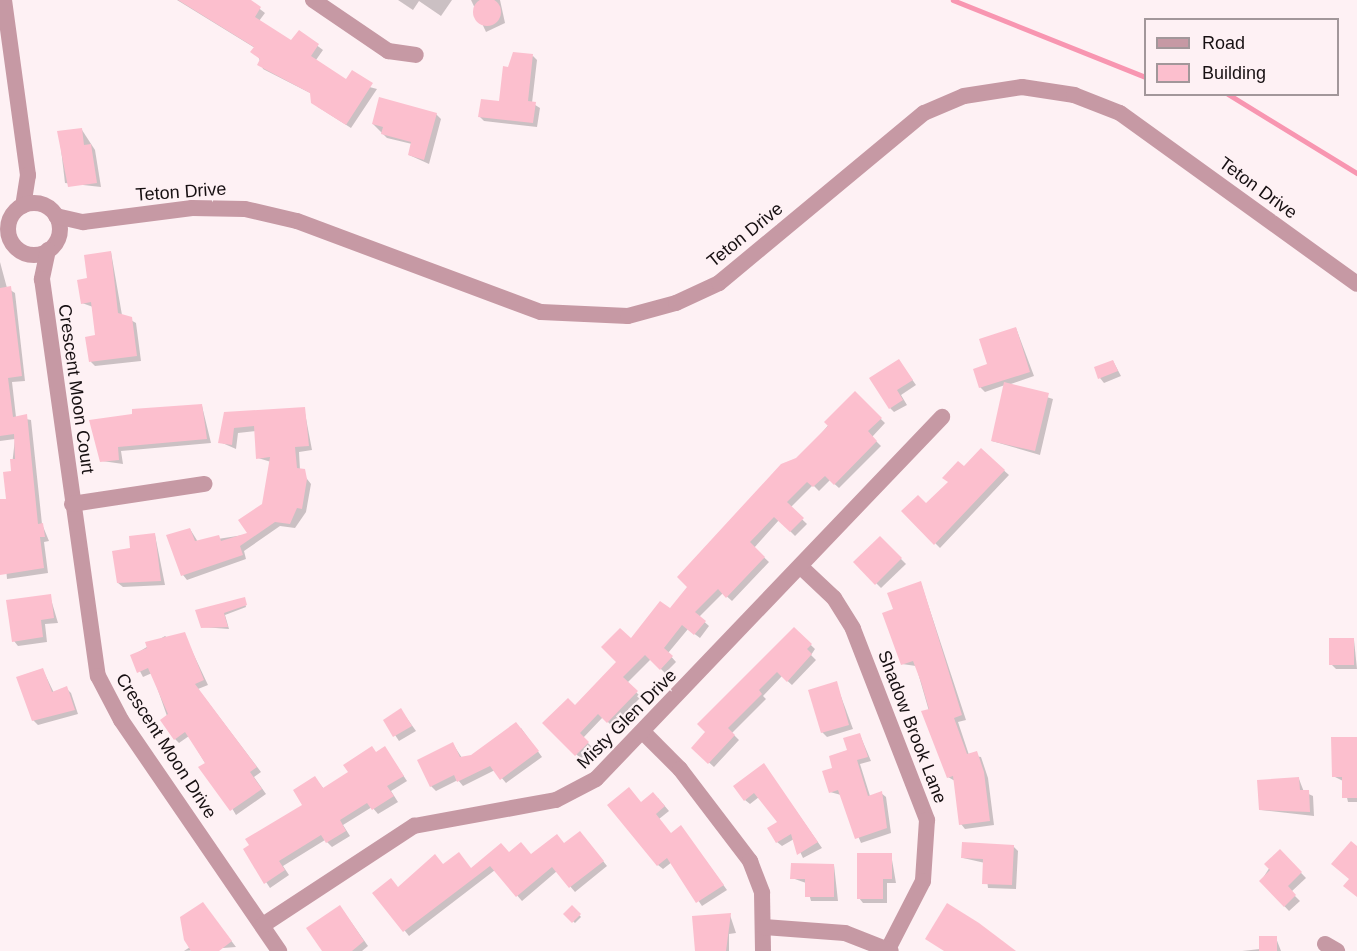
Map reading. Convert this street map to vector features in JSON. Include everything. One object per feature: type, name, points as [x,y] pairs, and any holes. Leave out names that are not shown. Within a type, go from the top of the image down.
[{"type":"street","points":[[4,0],[28,175],[23,206],[5,230],[27,253],[48,250],[59,235],[57,216],[42,204],[28,175]]},
{"type":"street","points":[[313,0],[388,51],[416,55]]},
{"type":"street","name":"Teton Drive","points":[[57,216],[83,222],[192,208],[245,209],[297,221],[542,312],[628,316],[676,303],[719,283],[924,113],[979,93],[1035,88],[1074,95],[1120,113],[1357,284]]},
{"type":"street","points":[[23,206],[42,204]]},
{"type":"street","name":"Teton Drive","points":[[59,235],[83,222]]},
{"type":"street","name":"Crescent Moon Court","points":[[48,250],[42,279],[72,504]]},
{"type":"street","name":"Crescent Moon Court","points":[[27,253],[42,279]]},
{"type":"street","name":"Misty Glen Drive","points":[[263,925],[414,826],[537,804],[578,790],[644,733],[942,417]]},
{"type":"street","points":[[72,504],[205,484]]},
{"type":"street","name":"Crescent Moon Drive","points":[[72,504],[98,676],[122,720],[279,951]]},
{"type":"street","name":"Shadow Brook Lane","points":[[801,567],[834,598],[853,629],[927,820],[922,881],[889,950]]},
{"type":"street","points":[[644,733],[743,848],[759,880],[764,927],[763,951]]},
{"type":"street","points":[[764,927],[845,933],[889,950]]},
{"type":"building","points":[[482,-1],[492,-1],[500,7],[500,17],[492,25],[482,25],[474,17],[474,7]]},
{"type":"building","points":[[178,0],[251,0],[261,7],[255,17],[291,40],[299,30],[319,44],[311,56],[346,79],[352,70],[373,83],[346,125],[311,103],[310,93],[257,65],[260,59],[250,52],[254,47]]},
{"type":"building","points":[[513,52],[533,54],[528,101],[536,102],[533,123],[478,117],[481,99],[499,101],[503,66],[508,67]]},
{"type":"building","points":[[379,97],[437,113],[424,160],[408,155],[411,142],[381,134],[383,127],[372,124]]},
{"type":"building","points":[[82,128],[84,145],[91,144],[97,183],[68,187],[57,131]]},
{"type":"building","points":[[111,251],[118,313],[132,317],[137,356],[89,362],[85,337],[95,335],[91,302],[81,304],[77,280],[87,278],[84,255]]},
{"type":"building","points":[[11,286],[22,376],[8,378],[13,417],[27,414],[38,524],[43,523],[45,537],[40,537],[44,568],[0,575],[0,499],[6,499],[3,472],[11,471],[10,459],[15,459],[14,434],[0,436],[0,288]]},
{"type":"building","points":[[1016,327],[1030,372],[979,388],[973,369],[987,364],[979,339]]},
{"type":"building","points":[[899,359],[913,380],[897,390],[903,400],[889,409],[869,378]]},
{"type":"building","points":[[1113,360],[1118,371],[1098,379],[1094,367]]},
{"type":"building","points":[[1004,382],[1049,393],[1035,451],[991,441]]},
{"type":"building","points":[[855,391],[882,418],[868,431],[877,441],[834,485],[825,476],[813,487],[807,482],[787,502],[804,518],[790,532],[774,517],[750,542],[765,557],[726,598],[718,589],[695,612],[706,621],[694,635],[682,625],[664,648],[673,656],[660,670],[645,655],[623,677],[638,691],[607,723],[598,714],[580,733],[589,742],[575,756],[542,723],[568,698],[575,705],[616,662],[601,647],[620,628],[631,638],[660,601],[670,608],[687,587],[677,577],[781,464],[796,458],[828,426],[824,422]]},
{"type":"building","points":[[202,404],[207,439],[118,447],[119,460],[100,462],[89,420],[132,414],[132,409]]},
{"type":"building","points":[[305,407],[309,446],[295,447],[297,468],[305,469],[307,479],[302,509],[297,508],[290,524],[275,522],[240,546],[243,555],[181,576],[166,535],[190,528],[195,541],[219,535],[221,541],[247,533],[238,520],[262,504],[270,457],[256,459],[254,426],[234,428],[232,445],[218,443],[224,412]]},
{"type":"building","points":[[981,448],[1005,470],[934,545],[901,511],[918,495],[926,503],[948,482],[942,478],[958,461],[964,466]]},
{"type":"building","points":[[155,533],[161,581],[117,583],[112,551],[130,548],[129,536]]},
{"type":"building","points":[[880,536],[902,558],[875,585],[853,562]]},
{"type":"building","points":[[921,581],[962,715],[954,718],[967,754],[977,751],[984,772],[990,821],[959,825],[953,776],[947,778],[921,711],[929,709],[921,682],[913,661],[901,665],[882,613],[893,609],[887,593]]},
{"type":"building","points":[[51,594],[54,618],[41,620],[43,637],[12,642],[6,600]]},
{"type":"building","points":[[245,597],[247,605],[224,613],[228,627],[201,628],[195,610]]},
{"type":"building","points":[[794,627],[812,644],[807,649],[812,654],[787,682],[777,672],[759,690],[762,694],[728,728],[735,735],[708,764],[691,748],[705,732],[697,724]]},
{"type":"building","points":[[185,632],[204,680],[195,684],[257,767],[250,772],[262,789],[230,811],[198,767],[205,763],[185,732],[174,740],[160,720],[168,714],[148,668],[137,673],[130,655],[147,648],[145,642]]},
{"type":"building","points":[[1329,638],[1354,638],[1354,665],[1329,665]]},
{"type":"building","points":[[43,668],[52,692],[67,686],[75,710],[32,721],[16,677]]},
{"type":"building","points":[[837,681],[849,725],[821,733],[808,690]]},
{"type":"building","points":[[401,708],[412,726],[393,737],[383,720]]},
{"type":"building","points":[[516,722],[539,751],[500,780],[490,766],[457,782],[454,775],[430,787],[417,760],[453,742],[460,757],[471,755]]},
{"type":"building","points":[[860,733],[868,757],[857,760],[868,796],[882,791],[887,828],[855,839],[838,790],[829,793],[822,771],[832,768],[829,756],[847,750],[843,738]]},
{"type":"building","points":[[1331,737],[1357,737],[1357,798],[1342,798],[1342,777],[1332,777]]},
{"type":"building","points":[[372,746],[376,752],[385,746],[404,776],[387,786],[394,796],[372,810],[367,803],[340,820],[346,831],[326,843],[321,835],[279,861],[285,870],[264,884],[243,849],[249,845],[245,839],[302,805],[293,790],[315,776],[323,788],[348,772],[343,765]]},
{"type":"building","points":[[764,763],[818,842],[797,855],[791,834],[776,843],[767,828],[777,822],[754,793],[744,801],[733,786]]},
{"type":"building","points":[[1299,777],[1300,790],[1309,790],[1310,812],[1259,810],[1257,780]]},
{"type":"building","points":[[629,787],[641,802],[653,792],[665,806],[656,814],[671,833],[681,825],[724,885],[696,903],[667,858],[657,866],[607,805]]},
{"type":"building","points":[[580,831],[604,861],[569,888],[552,867],[516,897],[490,866],[403,932],[372,893],[391,878],[398,887],[435,854],[443,864],[459,852],[471,868],[501,843],[509,852],[521,842],[531,854],[557,834],[564,843]]},
{"type":"building","points":[[1351,841],[1357,846],[1357,897],[1343,886],[1349,879],[1331,864]]},
{"type":"building","points":[[962,842],[1014,845],[1012,885],[982,884],[983,859],[961,858]]},
{"type":"building","points":[[1280,849],[1302,872],[1288,886],[1296,895],[1284,907],[1259,881],[1270,870],[1264,864]]},
{"type":"building","points":[[857,853],[892,853],[892,879],[883,879],[883,899],[857,899]]},
{"type":"building","points":[[791,863],[834,864],[834,897],[805,897],[805,879],[790,879]]},
{"type":"building","points":[[203,902],[232,941],[219,951],[191,951],[184,940],[180,917]]},
{"type":"building","points":[[947,903],[979,923],[1016,951],[944,951],[925,939]]},
{"type":"building","points":[[340,905],[364,941],[352,951],[322,951],[306,928]]},
{"type":"building","points":[[572,905],[581,914],[572,923],[563,914]]},
{"type":"building","points":[[731,913],[726,951],[695,951],[692,916]]},
{"type":"building","points":[[1259,936],[1277,936],[1277,951],[1259,951]]},
{"type":"waterway","points":[[953,0],[1144,76]]},
{"type":"waterway","points":[[1231,96],[1357,173]]}]
